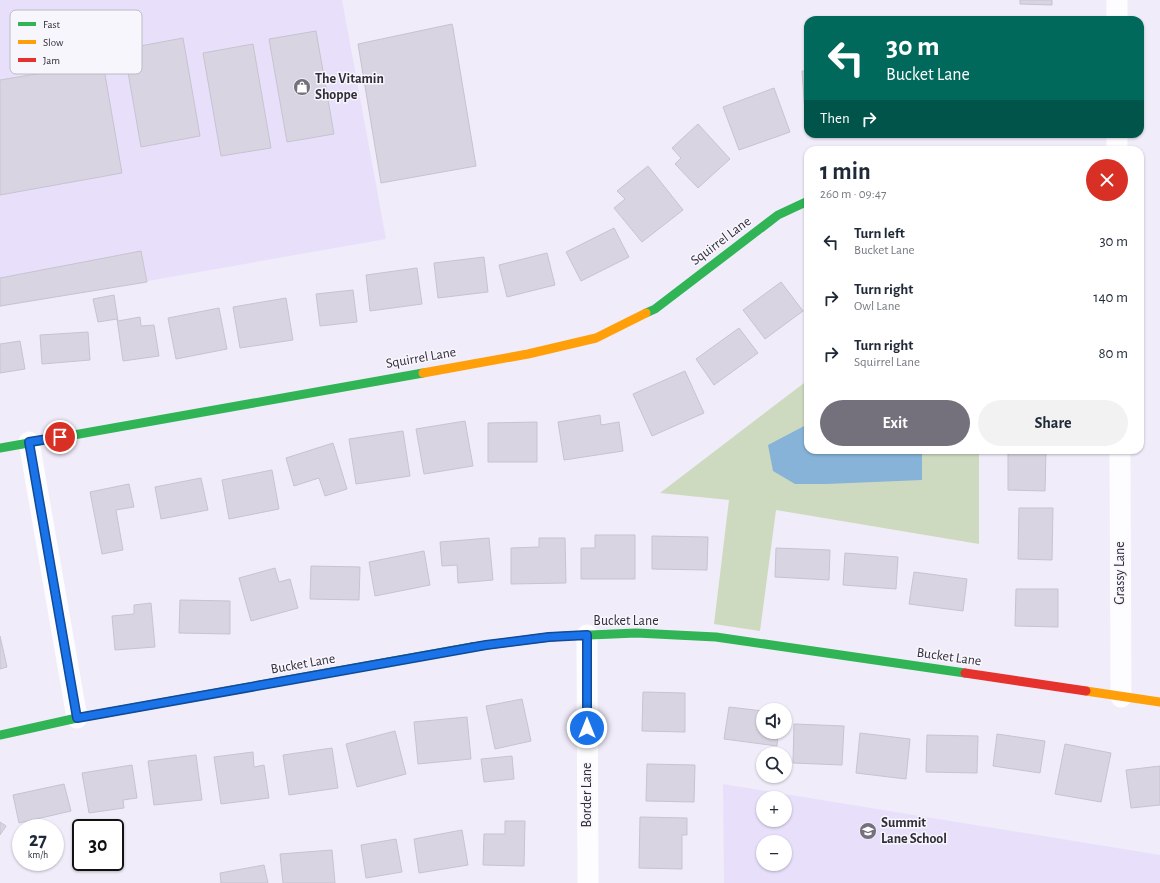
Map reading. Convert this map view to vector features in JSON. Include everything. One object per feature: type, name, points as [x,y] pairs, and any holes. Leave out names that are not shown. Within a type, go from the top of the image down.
[{"type":"street","points":[[1117,0],[1117,16]]},
{"type":"street","name":"Squirrel Lane","points":[[0,448],[528,354],[596,338],[655,309],[778,215],[804,203]]},
{"type":"street","points":[[29,442],[77,718]]},
{"type":"street","name":"Grassy Lane","points":[[1120,454],[1121,697]]},
{"type":"street","name":"Bucket Lane","points":[[0,735],[77,718],[486,645],[549,637],[636,633],[716,637],[1160,702]]},
{"type":"street","name":"Border Lane","points":[[587,635],[588,883]]},
{"type":"shaded area","points":[[0,0],[342,0],[386,239],[0,307]]},
{"type":"shaded area","name":"Summit Lane School","points":[[723,784],[766,791],[756,791],[756,827],[792,827],[792,795],[1160,855],[1160,883],[724,883]]},
{"type":"green space","points":[[804,383],[804,454],[979,454],[979,544],[776,510],[760,631],[714,624],[729,500],[660,493]]},
{"type":"water","points":[[804,426],[804,454],[922,454],[922,480],[795,484],[773,471],[768,445]]},
{"type":"building","points":[[1020,0],[1052,0],[1052,5],[1020,4]]},
{"type":"building","points":[[452,24],[476,166],[381,183],[358,44]]},
{"type":"building","name":"The Vitamin Shoppe","points":[[316,31],[334,134],[287,142],[269,39]]},
{"type":"building","points":[[183,38],[200,136],[141,147],[128,74],[142,74],[142,46]]},
{"type":"building","points":[[253,44],[271,148],[221,156],[203,53]]},
{"type":"building","points":[[802,71],[804,71],[804,99]]},
{"type":"building","points":[[36,74],[105,74],[122,173],[0,195],[0,80]]},
{"type":"building","points":[[774,88],[790,132],[739,150],[723,107]]},
{"type":"building","points":[[698,124],[730,159],[698,188],[675,164],[681,158],[672,148]]},
{"type":"building","points":[[648,166],[683,210],[642,242],[614,208],[625,199],[617,191]]},
{"type":"building","points":[[614,228],[629,257],[581,281],[566,252]]},
{"type":"building","points":[[141,251],[147,282],[0,306],[0,278]]},
{"type":"building","points":[[547,253],[555,285],[507,297],[499,265]]},
{"type":"building","points":[[484,257],[488,292],[438,298],[434,263]]},
{"type":"building","points":[[417,268],[422,304],[370,311],[366,275]]},
{"type":"building","points":[[781,282],[803,311],[765,339],[743,310]]},
{"type":"building","points":[[353,290],[357,322],[320,326],[316,294]]},
{"type":"building","points":[[114,295],[118,321],[140,317],[141,326],[154,325],[159,356],[123,361],[117,319],[98,322],[93,299]]},
{"type":"building","points":[[286,298],[293,340],[240,348],[233,307]]},
{"type":"building","points":[[219,308],[227,349],[176,359],[168,318]]},
{"type":"building","points":[[739,328],[758,353],[714,385],[696,359]]},
{"type":"building","points":[[88,332],[90,360],[42,364],[40,335]]},
{"type":"building","points":[[20,341],[25,369],[0,373],[0,344]]},
{"type":"building","points":[[685,371],[704,413],[652,436],[633,394]]},
{"type":"building","points":[[600,415],[601,425],[619,422],[623,451],[564,460],[558,422]]},
{"type":"building","points":[[465,421],[473,466],[424,474],[416,429]]},
{"type":"building","points":[[537,422],[537,462],[488,462],[488,423]]},
{"type":"building","points":[[403,431],[410,476],[356,484],[349,439]]},
{"type":"building","points":[[333,443],[347,489],[325,496],[319,478],[294,486],[286,458]]},
{"type":"building","points":[[1008,454],[1046,454],[1045,491],[1008,490]]},
{"type":"building","points":[[272,470],[279,509],[229,519],[222,480]]},
{"type":"building","points":[[201,478],[208,510],[161,519],[155,487]]},
{"type":"building","points":[[129,484],[134,507],[116,510],[123,550],[102,554],[90,492]]},
{"type":"building","points":[[1019,508],[1053,508],[1052,560],[1018,559]]},
{"type":"building","points":[[595,535],[635,535],[635,579],[581,579],[581,548],[595,548]]},
{"type":"building","points":[[652,536],[708,537],[707,570],[652,569]]},
{"type":"building","points":[[489,538],[493,580],[458,583],[457,565],[442,566],[440,542]]},
{"type":"building","points":[[539,538],[565,538],[566,583],[511,584],[511,548],[539,547]]},
{"type":"building","points":[[776,548],[830,550],[829,580],[775,577]]},
{"type":"building","points":[[424,551],[430,585],[375,596],[369,562]]},
{"type":"building","points":[[845,553],[898,557],[896,589],[843,585]]},
{"type":"building","points":[[311,566],[360,567],[359,600],[310,599]]},
{"type":"building","points":[[275,568],[279,582],[290,579],[298,608],[251,621],[239,578]]},
{"type":"building","points":[[914,572],[967,579],[963,611],[909,604]]},
{"type":"building","points":[[1016,589],[1058,589],[1058,627],[1015,626]]},
{"type":"building","points":[[180,600],[230,601],[230,634],[179,633]]},
{"type":"building","points":[[151,603],[155,647],[115,650],[112,616],[134,614],[134,605]]},
{"type":"building","points":[[0,636],[7,667],[0,669]]},
{"type":"building","points":[[643,692],[685,693],[685,732],[642,731]]},
{"type":"building","points":[[522,699],[531,741],[495,749],[486,706]]},
{"type":"building","points":[[729,707],[756,710],[756,739],[778,739],[777,746],[724,739]]},
{"type":"building","points":[[467,717],[471,759],[418,764],[414,722]]},
{"type":"building","points":[[794,724],[844,726],[842,765],[793,763]]},
{"type":"building","points":[[395,731],[406,774],[357,787],[346,744]]},
{"type":"building","points":[[860,733],[910,739],[906,779],[856,773]]},
{"type":"building","points":[[997,734],[1045,741],[1040,773],[993,766]]},
{"type":"building","points":[[927,735],[978,736],[977,773],[926,772]]},
{"type":"building","points":[[1065,744],[1111,753],[1101,802],[1055,794]]},
{"type":"building","points":[[332,748],[338,788],[289,795],[283,755]]},
{"type":"building","points":[[253,752],[254,767],[264,765],[269,798],[221,804],[214,757]]},
{"type":"building","points":[[196,755],[202,800],[154,805],[148,761]]},
{"type":"building","points":[[512,756],[514,779],[484,782],[481,759]]},
{"type":"building","points":[[647,764],[695,765],[694,802],[646,801]]},
{"type":"building","points":[[132,765],[137,798],[123,800],[124,808],[89,813],[82,773]]},
{"type":"building","points":[[1160,766],[1160,805],[1131,808],[1126,770]]},
{"type":"building","points":[[64,784],[71,811],[36,819],[18,819],[13,795]]},
{"type":"building","points":[[640,817],[687,818],[687,835],[682,835],[682,869],[639,868]]},
{"type":"building","points":[[505,821],[525,821],[524,866],[483,865],[484,834],[505,834]]},
{"type":"building","points":[[0,822],[6,826],[0,835]]},
{"type":"building","points":[[462,830],[468,865],[419,873],[414,839]]},
{"type":"building","points":[[396,839],[402,872],[366,878],[361,845]]},
{"type":"building","points":[[332,850],[335,883],[283,883],[280,854]]},
{"type":"building","points":[[264,865],[268,883],[221,883],[220,873]]},
{"type":"traffic: fast","points":[[646,313],[655,309],[778,215],[804,203]]},
{"type":"traffic: fast","points":[[0,448],[423,373]]},
{"type":"traffic: fast","points":[[567,636],[636,633],[716,637],[965,673]]},
{"type":"traffic: fast","points":[[0,735],[77,718],[472,647]]},
{"type":"traffic: slow","points":[[423,373],[528,354],[596,338],[646,313]]},
{"type":"traffic: slow","points":[[1086,691],[1160,702]]},
{"type":"traffic: jam","points":[[472,647],[567,636]]},
{"type":"traffic: jam","points":[[965,673],[1086,691]]},
{"type":"place","name":"The Vitamin Shoppe","points":[[302,87]]},
{"type":"place","name":"Summit Lane School","points":[[868,831]]},
{"type":"route","points":[[60,437],[29,442],[77,718],[486,645],[549,637],[587,635],[587,728]]}]
